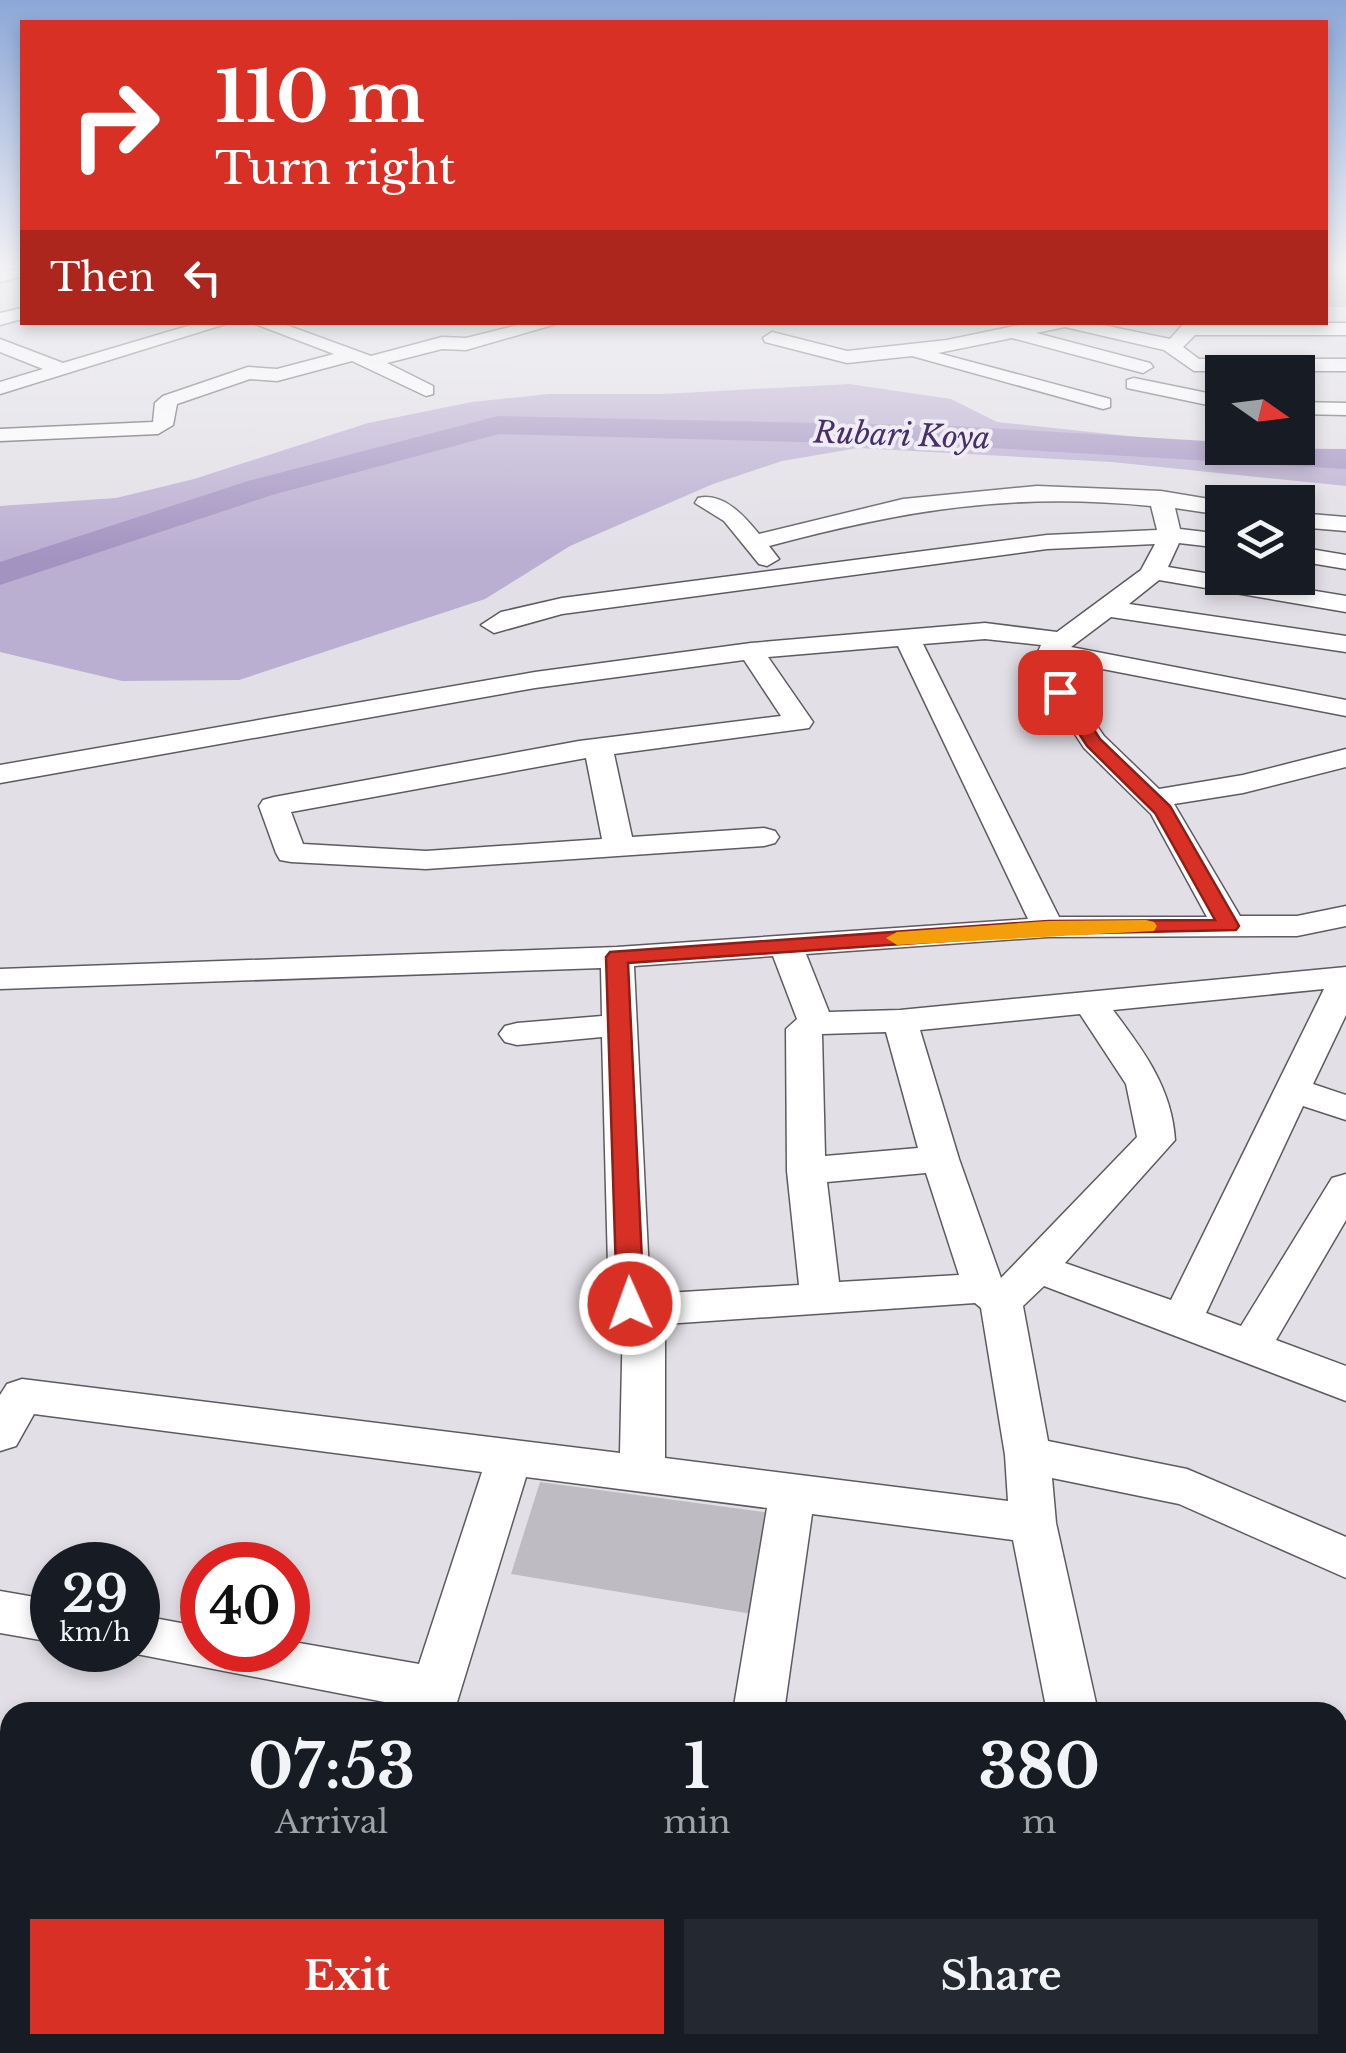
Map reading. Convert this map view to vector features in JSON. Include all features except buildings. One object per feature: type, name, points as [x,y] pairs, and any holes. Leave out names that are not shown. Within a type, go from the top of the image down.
[{"type":"street","points":[[49,365],[62,370]]},
{"type":"street","points":[[0,388],[79,365]]},
{"type":"street","points":[[0,435],[161,426],[168,400],[248,373],[275,375],[330,365]]},
{"type":"street","points":[[374,365],[426,390]]},
{"type":"street","points":[[960,365],[1096,405],[1138,376],[1144,365]]},
{"type":"street","points":[[1106,365],[1205,397]]},
{"type":"street","points":[[1194,365],[1346,366]]},
{"type":"street","points":[[1315,368],[1318,365]]},
{"type":"street","points":[[1315,408],[1346,409]]},
{"type":"street","points":[[52,411],[104,412],[102,432]]},
{"type":"street","points":[[754,543],[872,512],[942,500],[1041,492],[1161,498],[1205,505]]},
{"type":"street","points":[[1161,498],[1169,536],[1156,572],[1055,646],[1044,667],[1094,742],[1163,810],[1229,926]]},
{"type":"street","points":[[706,503],[732,516],[783,579]]},
{"type":"street","points":[[1315,521],[1346,524]]},
{"type":"street","points":[[494,625],[510,617],[562,606],[1047,542],[1169,536],[1205,539]]},
{"type":"street","points":[[1315,557],[1346,562]]},
{"type":"street","points":[[1156,572],[1346,604]]},
{"type":"street","points":[[1110,609],[1346,644]]},
{"type":"street","points":[[0,774],[535,680],[751,651],[986,631],[1346,708]]},
{"type":"street","points":[[906,637],[1048,927]]},
{"type":"street","points":[[751,651],[799,722],[598,748],[274,806],[291,852],[426,860],[764,837]]},
{"type":"street","points":[[598,748],[619,849]]},
{"type":"street","points":[[1153,800],[1244,784],[1346,758]]},
{"type":"street","points":[[0,979],[617,957],[1048,927],[1297,926],[1346,916]]},
{"type":"street","points":[[786,946],[816,1023]]},
{"type":"street","points":[[617,957],[630,1304],[644,1310],[993,1295],[1036,1269],[1156,1140],[1158,1114],[1146,1085],[1090,1003]]},
{"type":"street","points":[[821,1301],[806,1171],[804,1029],[816,1023],[900,1021],[1346,978]]},
{"type":"street","points":[[1182,1321],[1346,978]]},
{"type":"street","points":[[900,1021],[940,1159],[993,1295],[1028,1455],[1033,1523],[1070,1702]]},
{"type":"street","points":[[517,1034],[619,1025]]},
{"type":"street","points":[[1292,1090],[1346,1108]]},
{"type":"street","points":[[806,1171],[940,1159]]},
{"type":"street","points":[[1250,1347],[1346,1188]]},
{"type":"street","points":[[1036,1269],[1346,1384]]},
{"type":"street","points":[[642,1475],[644,1310]]},
{"type":"street","points":[[0,1434],[22,1396],[1033,1523]]},
{"type":"street","points":[[1028,1455],[1187,1487],[1346,1558]]},
{"type":"street","points":[[308,1672],[433,1701],[509,1458]]},
{"type":"street","points":[[760,1702],[792,1494]]},
{"type":"street","points":[[0,1612],[30,1617]]},
{"type":"shaded area","points":[[849,384],[951,399],[997,422],[1205,444],[1205,465],[1315,465],[1315,456],[1346,459],[1346,486],[1112,462],[858,448],[782,461],[713,484],[570,546],[485,599],[239,680],[122,681],[0,652],[0,506],[116,498],[194,479],[368,423],[472,402],[549,394],[663,394]]},
{"type":"waterway","name":"Rubari Koya","points":[[0,574],[260,488],[498,425],[957,436],[1346,459]]},
{"type":"slow traffic","points":[[897,938],[1048,927],[1146,926]]},
{"type":"route","points":[[630,1304],[617,957],[1048,927],[1229,926],[1163,810],[1094,742],[1060,692]]}]
